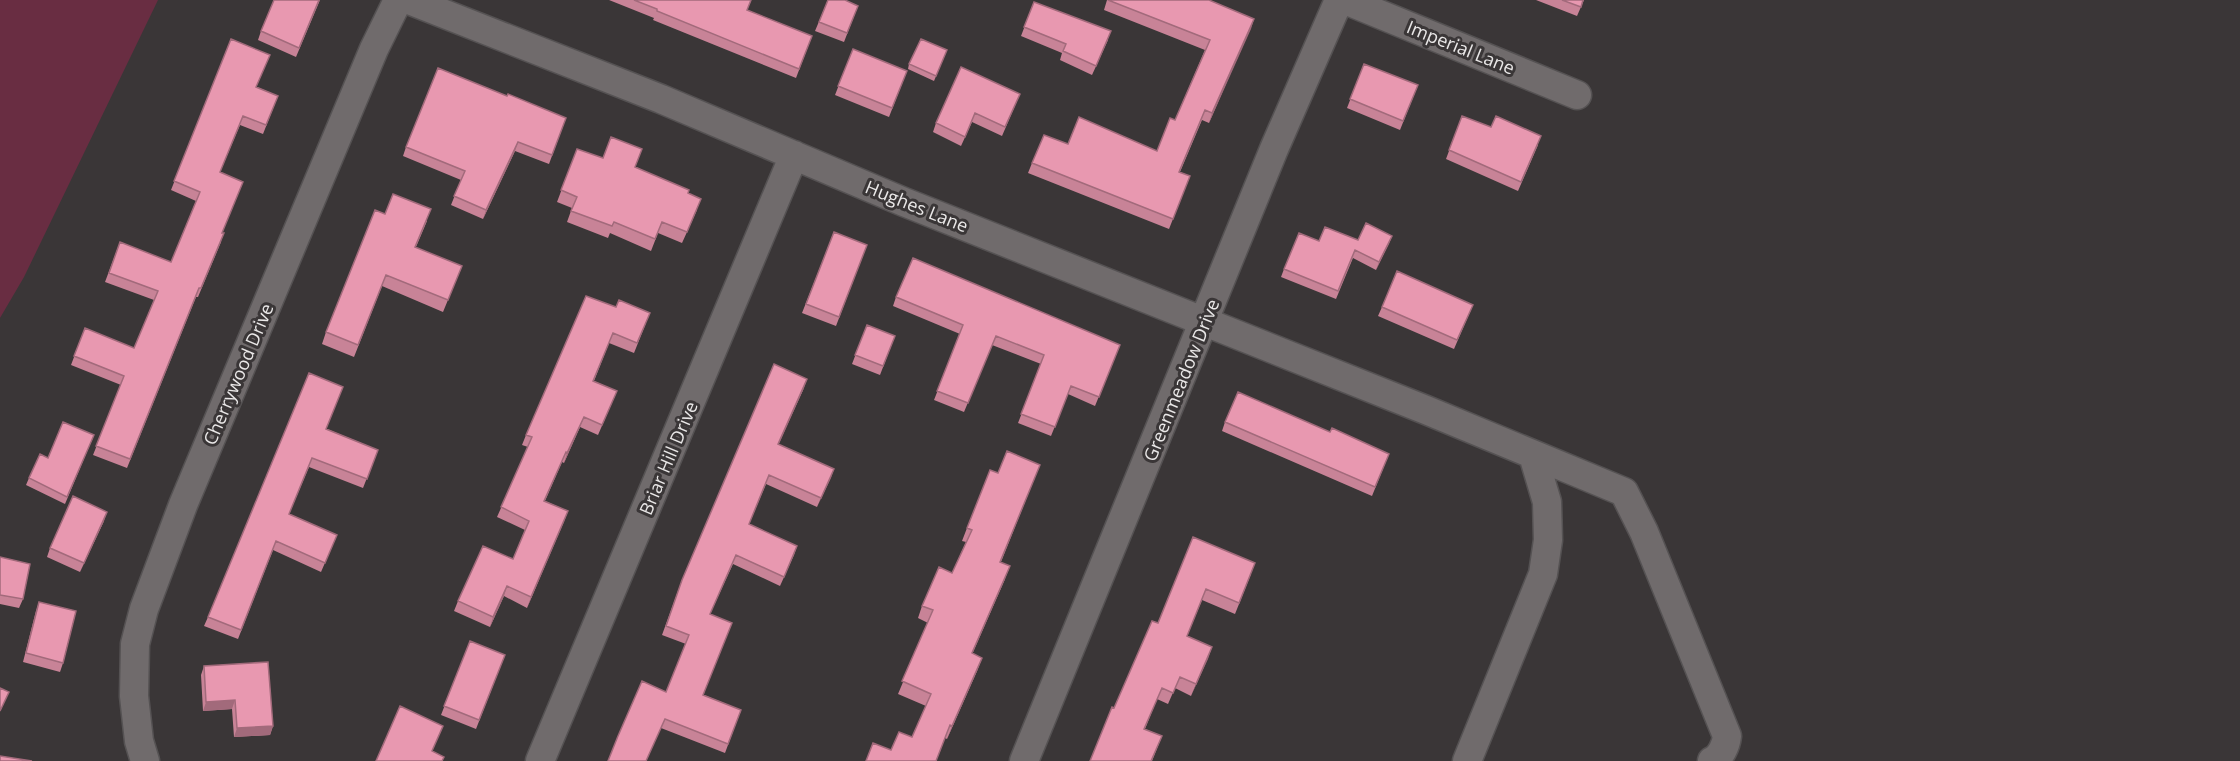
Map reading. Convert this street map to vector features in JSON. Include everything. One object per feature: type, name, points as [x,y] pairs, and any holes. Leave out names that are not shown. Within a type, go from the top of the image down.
[{"type":"street","name":"Cherrywood Drive","points":[[145,761],[139,741],[134,696],[135,644],[144,609],[187,494],[370,60],[398,0]]},
{"type":"street","name":"Hughes Lane","points":[[409,0],[1624,492],[1644,532],[1727,736],[1726,744],[1716,760],[1712,761]]},
{"type":"street","name":"Greenmeadow Drive","points":[[1024,761],[1205,323],[1274,149],[1340,0]]},
{"type":"street","name":"Imperial Lane","points":[[1345,0],[1577,95]]},
{"type":"street","name":"Briar Hill Drive","points":[[540,761],[794,155]]},
{"type":"street","points":[[1467,761],[1543,574],[1548,540],[1547,502],[1533,455]]},
{"type":"shaded area","points":[[0,0],[158,0],[24,277],[0,318]]},
{"type":"building","points":[[274,0],[319,0],[299,48],[261,31]]},
{"type":"building","points":[[634,0],[751,0],[747,10],[812,36],[799,69]]},
{"type":"building","points":[[828,0],[845,0],[858,6],[847,33],[819,22]]},
{"type":"building","points":[[1108,0],[1209,0],[1254,19],[1212,113],[1205,110],[1179,172],[1190,176],[1173,219],[1032,163],[1044,135],[1068,144],[1079,117],[1157,151],[1170,118],[1175,120],[1210,40]]},
{"type":"building","points":[[1562,0],[1583,0],[1581,7]]},
{"type":"building","points":[[1034,2],[1111,31],[1096,66],[1063,51],[1066,44],[1024,27]]},
{"type":"building","points":[[231,39],[270,55],[256,87],[278,96],[266,125],[243,116],[220,172],[243,182],[130,459],[96,446],[124,376],[74,356],[85,328],[134,348],[158,291],[109,273],[120,242],[171,262],[200,192],[174,181]]},
{"type":"building","points":[[921,39],[947,50],[936,76],[909,64]]},
{"type":"building","points":[[853,49],[907,71],[892,108],[838,86]]},
{"type":"building","points":[[1364,64],[1418,85],[1403,121],[1350,99]]},
{"type":"building","points":[[961,67],[1020,94],[1005,127],[975,113],[965,137],[936,123]]},
{"type":"building","points":[[438,68],[566,118],[552,155],[518,142],[486,210],[454,196],[465,171],[406,147]]},
{"type":"building","points":[[1462,116],[1491,127],[1496,116],[1541,136],[1521,182],[1449,150]]},
{"type":"building","points":[[611,137],[642,149],[635,167],[689,190],[688,193],[701,199],[687,232],[662,222],[655,239],[614,222],[612,226],[571,211],[577,197],[561,190],[577,149],[603,158]]},
{"type":"building","points":[[393,194],[431,209],[415,247],[462,266],[448,300],[386,275],[358,345],[326,332],[375,210],[385,214]]},
{"type":"building","points":[[1366,223],[1392,236],[1379,262],[1355,250],[1338,291],[1284,269],[1299,233],[1319,241],[1325,227],[1358,240]]},
{"type":"building","points":[[834,232],[867,245],[839,317],[806,304]]},
{"type":"building","points":[[913,258],[1120,345],[1099,397],[1071,386],[1055,427],[1021,414],[1044,355],[996,336],[968,403],[937,391],[963,325],[896,297]]},
{"type":"building","points":[[1397,271],[1473,305],[1457,340],[1382,307]]},
{"type":"building","points":[[586,296],[616,307],[619,300],[650,313],[637,343],[613,333],[593,381],[617,391],[602,425],[584,417],[544,501],[568,511],[531,597],[507,586],[493,617],[458,601],[483,546],[513,559],[529,521],[501,507],[532,437],[526,435]]},
{"type":"building","points":[[867,325],[895,336],[883,366],[855,355]]},
{"type":"building","points":[[774,364],[807,379],[778,444],[834,469],[821,498],[769,475],[749,524],[797,546],[784,577],[736,555],[710,614],[732,623],[703,695],[741,710],[728,744],[665,719],[646,761],[608,761],[642,681],[666,692],[689,635],[666,626],[682,580]]},
{"type":"building","points":[[309,373],[343,387],[326,429],[378,450],[367,479],[312,458],[289,514],[337,535],[325,563],[276,541],[241,630],[208,617]]},
{"type":"building","points":[[1238,392],[1330,432],[1332,428],[1389,454],[1375,487],[1225,422]]},
{"type":"building","points":[[63,422],[94,435],[67,497],[29,478],[40,454],[48,458]]},
{"type":"building","points":[[1007,451],[1040,465],[1000,562],[1010,566],[972,653],[982,658],[952,726],[950,725],[936,761],[866,761],[873,743],[891,750],[899,732],[912,737],[931,694],[902,681],[933,610],[922,606],[939,567],[952,573],[972,530],[967,528],[990,470],[998,473]]},
{"type":"building","points":[[73,496],[107,512],[84,563],[50,548]]},
{"type":"building","points":[[1193,537],[1255,563],[1239,603],[1206,589],[1187,636],[1212,647],[1196,684],[1180,677],[1173,693],[1162,688],[1144,729],[1162,736],[1151,761],[1090,761],[1152,621],[1158,623]]},
{"type":"building","points":[[0,557],[30,564],[23,599],[0,595]]},
{"type":"building","points":[[39,602],[76,611],[63,663],[26,653]]},
{"type":"building","points":[[470,641],[505,655],[479,720],[444,706]]},
{"type":"building","points":[[268,662],[273,726],[237,728],[235,700],[206,702],[204,666]]},
{"type":"building","points":[[0,688],[9,692],[0,711]]},
{"type":"building","points":[[400,706],[443,726],[432,751],[444,757],[442,761],[376,761]]},
{"type":"building","points":[[0,756],[32,761],[0,761]]}]
